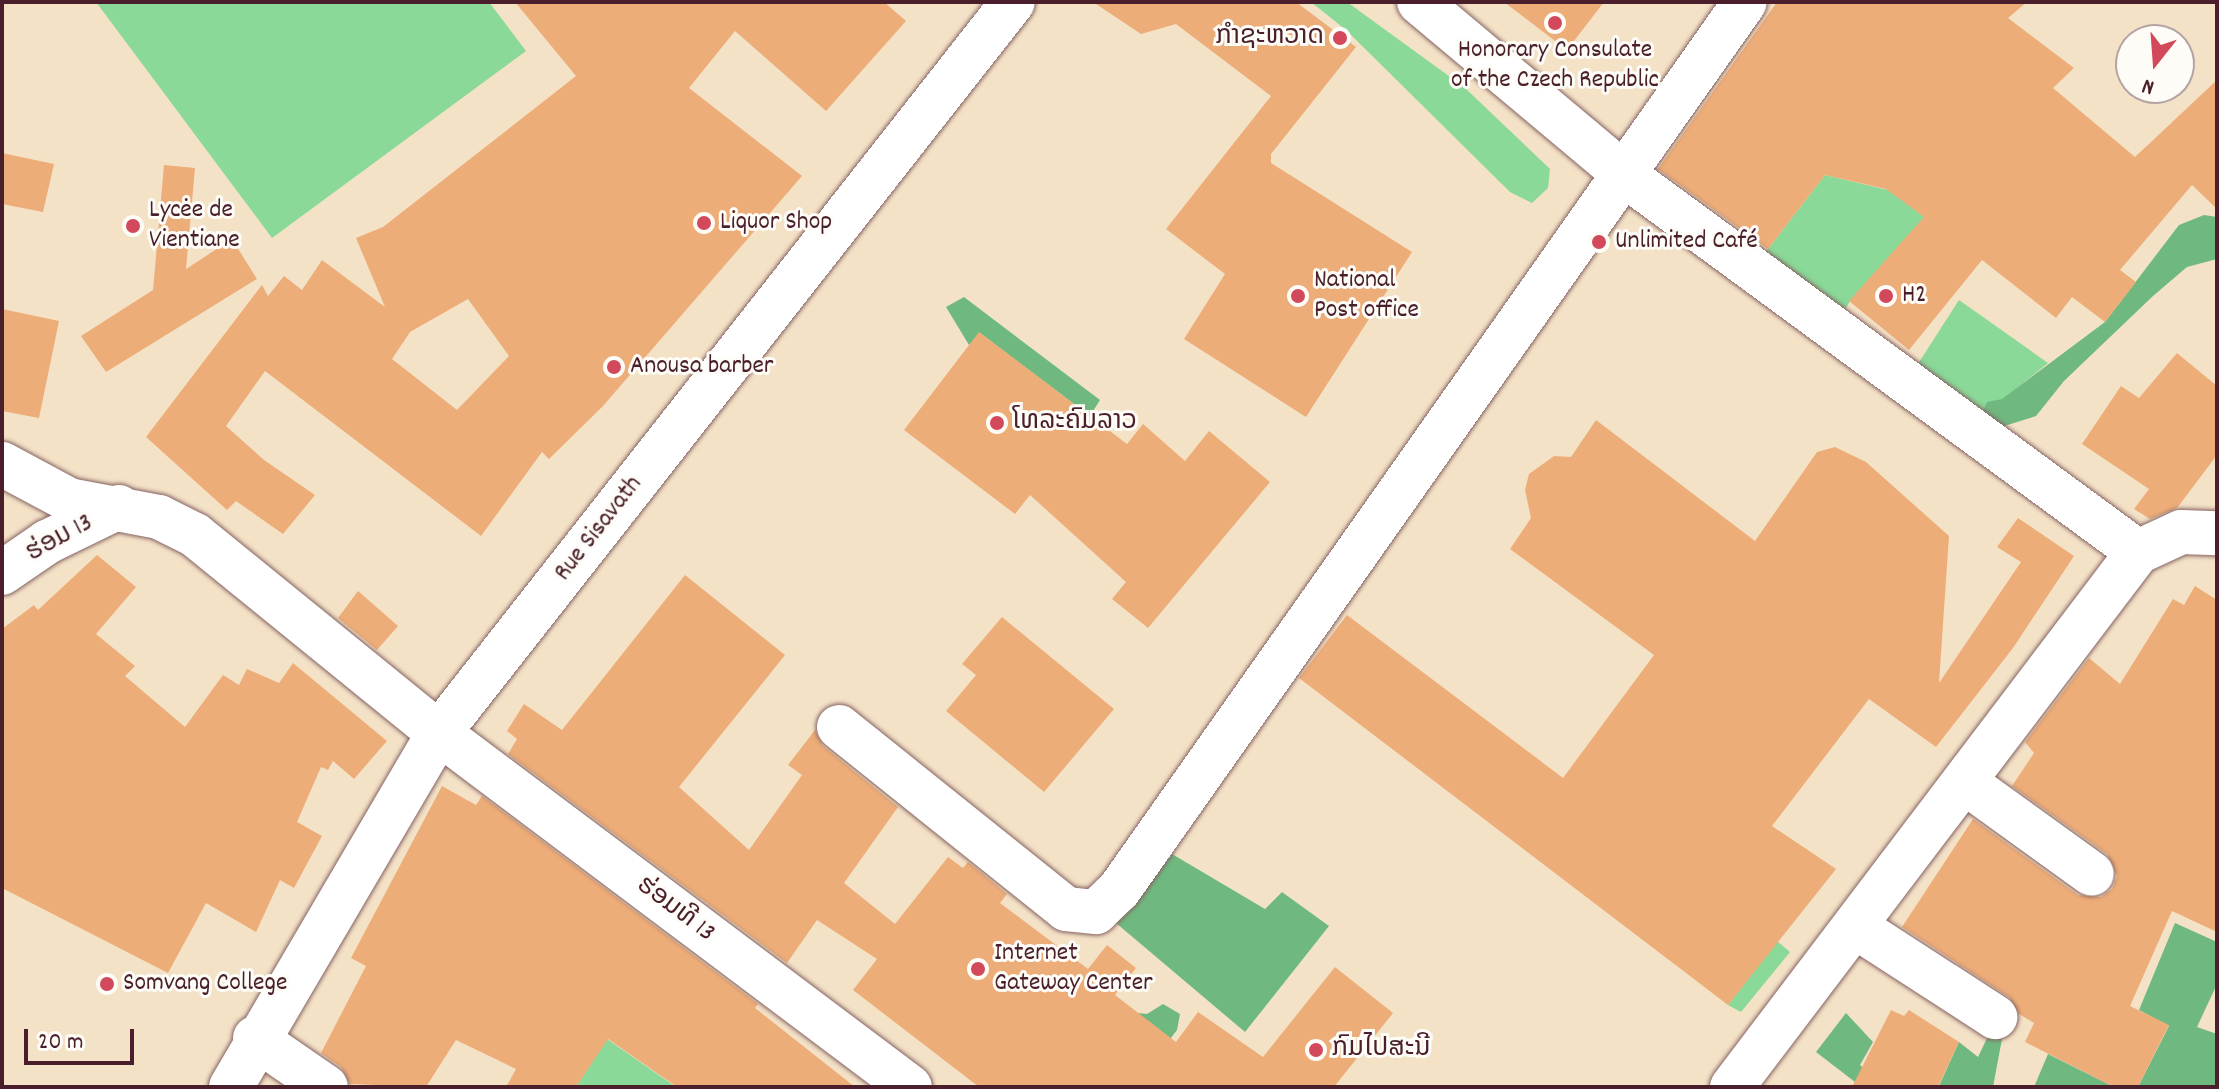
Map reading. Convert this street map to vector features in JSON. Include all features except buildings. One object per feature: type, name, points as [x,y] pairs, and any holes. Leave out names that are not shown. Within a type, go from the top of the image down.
[{"type":"street","name":"Rue Sisavath","points":[[231,1087],[255,1038],[439,733],[1013,2]]},
{"type":"street","points":[[1419,2],[1626,176],[2138,552]]},
{"type":"street","points":[[839,727],[1066,909],[1096,912],[1119,890],[1626,176],[1745,2]]},
{"type":"street","name":"ຮ່ອມທີ 13","points":[[2,464],[69,500],[119,507],[178,524],[195,535],[439,733],[910,1087]]},
{"type":"street","name":"ຮ່ອມ 13","points":[[2,573],[47,542],[119,507]]},
{"type":"street","points":[[1732,1087],[1966,783],[2138,552],[2181,532],[2217,533]]},
{"type":"street","points":[[1966,783],[2092,874]]},
{"type":"street","points":[[1856,927],[1995,1017]]},
{"type":"street","points":[[255,1038],[326,1087]]},
{"type":"green space","points":[[96,2],[489,2],[526,51],[272,238]]},
{"type":"green space","points":[[1311,2],[1347,2],[1464,87],[1550,169],[1548,188],[1532,203],[1510,192],[1346,30]]},
{"type":"green space","points":[[1825,175],[1888,190],[1946,175],[1915,210],[1944,232],[1850,301],[1842,315],[1765,253]]},
{"type":"green space","points":[[2204,215],[2217,217],[2217,259],[2187,267],[2153,296],[2064,381],[2036,416],[2001,427],[1980,418],[1987,402],[2002,399],[2105,322],[2179,225]]},
{"type":"green space","points":[[964,297],[1100,400],[1090,416],[980,333],[969,345],[946,307]]},
{"type":"green space","points":[[1959,300],[2048,363],[1980,418],[1914,370]]},
{"type":"green space","points":[[1172,854],[1265,909],[1282,892],[1329,926],[1245,1032],[1116,923]]},
{"type":"green space","points":[[2175,923],[2217,942],[2217,984],[2197,1027],[2217,1034],[2217,1087],[2138,1087],[2169,1026],[2139,1010]]},
{"type":"green space","points":[[1777,941],[1790,952],[1741,1012],[1728,1005]]},
{"type":"green space","points":[[1163,1004],[1180,1014],[1177,1030],[1133,1087],[1138,1013],[1147,1014]]},
{"type":"green space","points":[[1846,1013],[1873,1042],[1860,1065],[1867,1071],[1855,1082],[1816,1052]]},
{"type":"green space","points":[[1989,1034],[2002,1039],[1993,1087],[1928,1087],[1939,1086],[1959,1042],[1978,1057]]},
{"type":"green space","points":[[607,1039],[676,1087],[576,1087]]},
{"type":"green space","points":[[2048,1054],[2114,1087],[2034,1087]]},
{"type":"place","name":"Honorary Consulate of the Czech Republic","points":[[1555,23]]},
{"type":"place","name":"ກໍາຊະຫວາດ","points":[[1340,38]]},
{"type":"place","name":"Liquor Shop","points":[[704,223]]},
{"type":"place","name":"Lycėe de Vientiane","points":[[133,226]]},
{"type":"place","name":"Unlimited Café","points":[[1599,242]]},
{"type":"place","name":"National Post office","points":[[1298,296]]},
{"type":"place","name":"H2","points":[[1886,296]]},
{"type":"place","name":"Anousa barber","points":[[614,367]]},
{"type":"place","name":"ໂທລະຄົມລາວ","points":[[997,423]]},
{"type":"place","name":"Internet Gateway Center","points":[[978,969]]},
{"type":"place","name":"Somvang College","points":[[107,984]]},
{"type":"place","name":"ກົມໄປສະນີ","points":[[1316,1050]]}]
